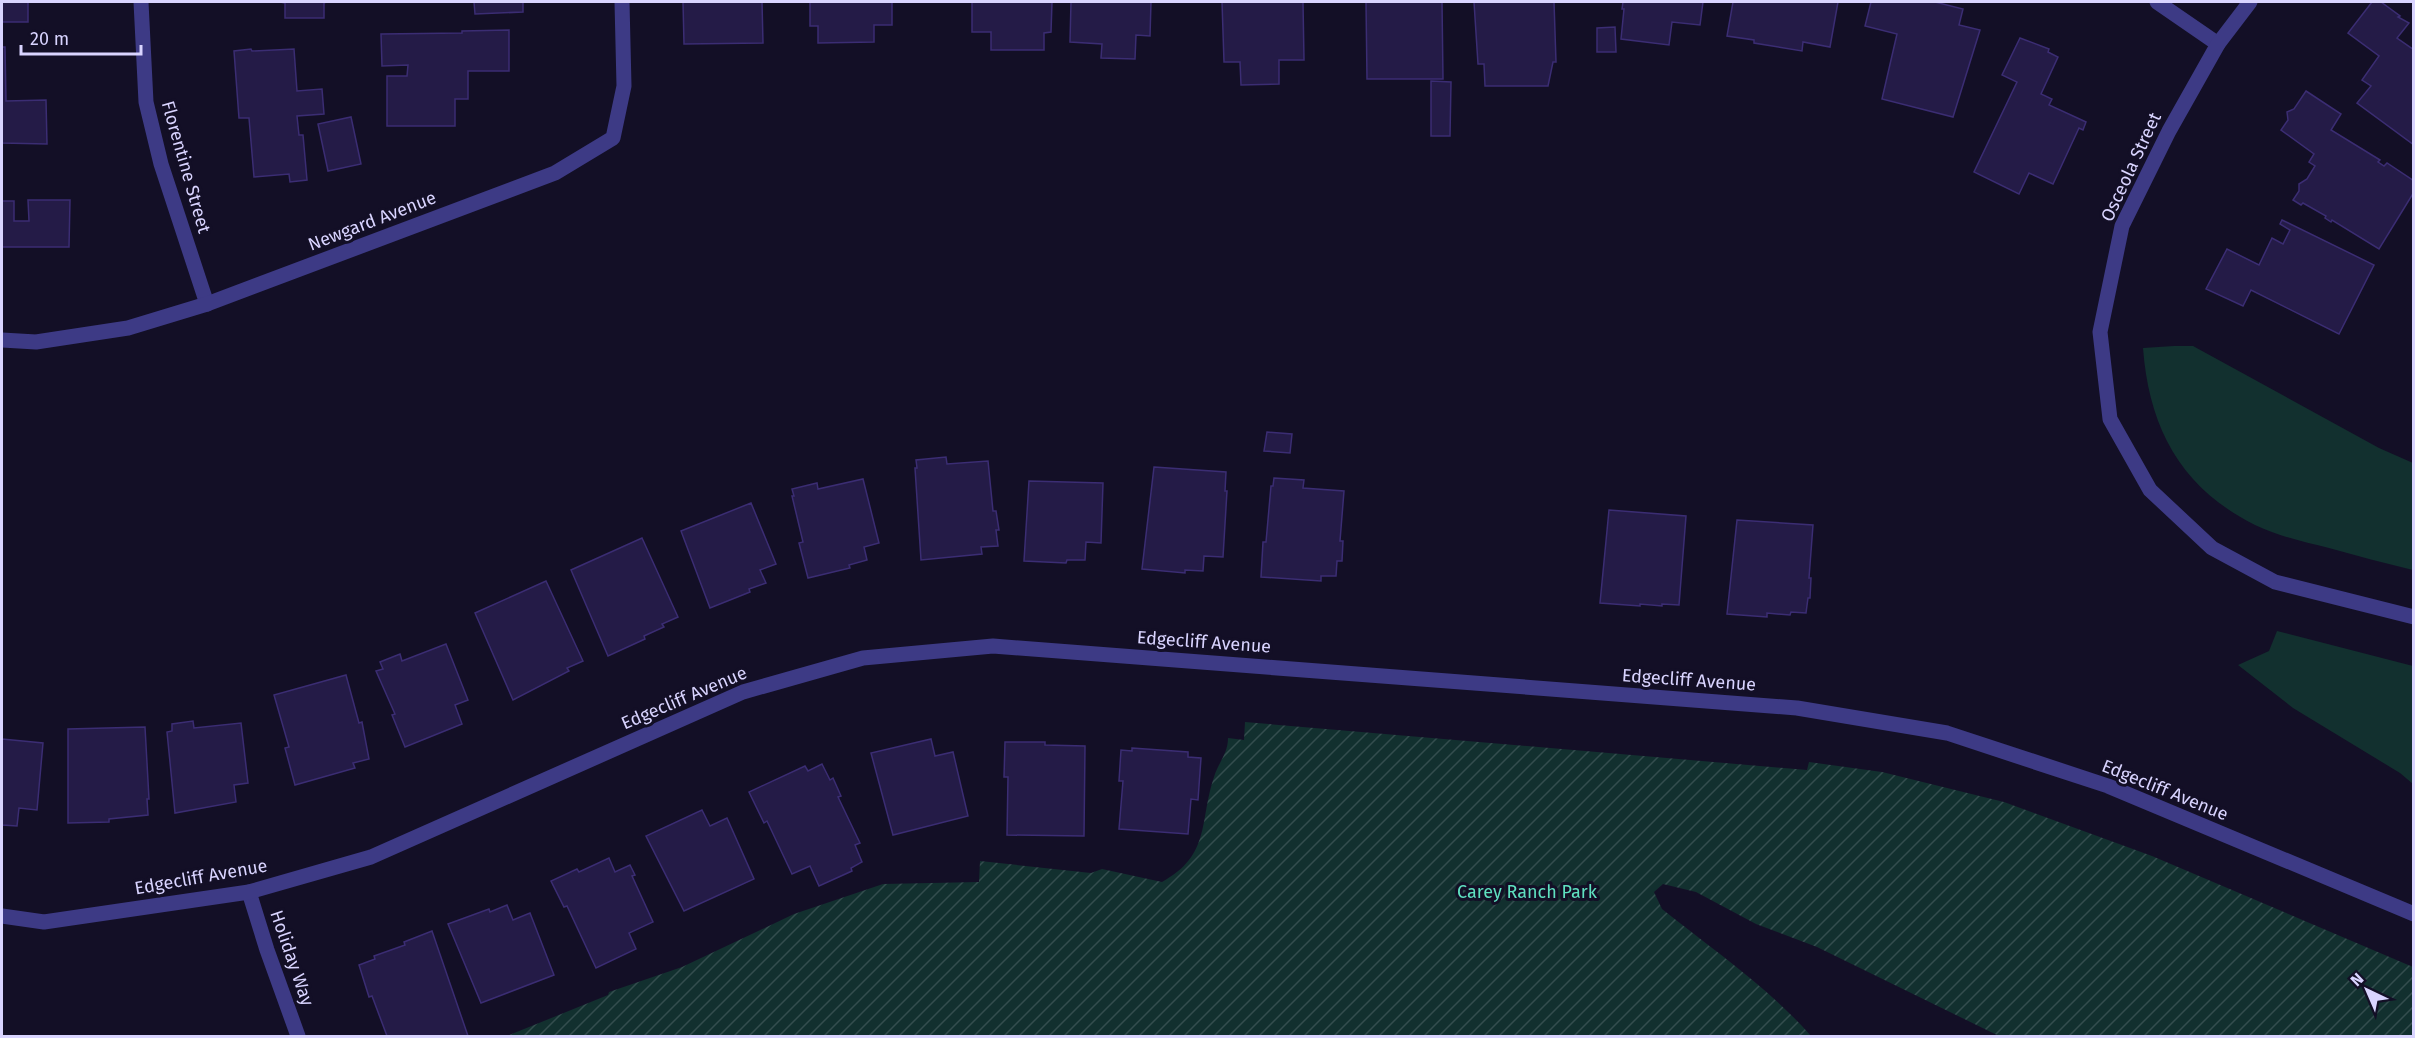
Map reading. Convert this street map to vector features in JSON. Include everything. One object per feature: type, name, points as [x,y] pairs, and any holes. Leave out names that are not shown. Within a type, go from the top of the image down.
[{"type":"street","name":"Florentine Street","points":[[141,2],[146,102],[161,164],[207,304]]},
{"type":"street","name":"Newgard Avenue","points":[[2,340],[36,342],[128,328],[207,304],[555,173],[613,138],[624,86],[622,2]]},
{"type":"street","points":[[2157,2],[2218,44]]},
{"type":"street","name":"Osceola Street","points":[[2250,2],[2218,44],[2169,131],[2122,226],[2100,332],[2110,419],[2150,490],[2212,548],[2275,582],[2414,617]]},
{"type":"street","name":"Edgecliff Avenue","points":[[2,916],[44,921],[249,892],[371,857],[743,692],[863,658],[993,646],[1797,708],[1947,733],[2108,786],[2414,915]]},
{"type":"street","name":"Holiday Way","points":[[249,892],[298,1036]]},
{"type":"green space","points":[[2193,346],[2379,448],[2413,463],[2413,570],[2273,532],[2229,510],[2207,493],[2173,453],[2153,404],[2146,377],[2143,348]]},
{"type":"green space","points":[[2277,631],[2413,666],[2413,784],[2400,773],[2293,708],[2238,665],[2269,651]]},
{"type":"green space","name":"Carey Ranch Park","points":[[1245,722],[1807,770],[1809,762],[1882,772],[2004,802],[2152,856],[2413,967],[2413,1036],[1999,1036],[1817,947],[1756,924],[1696,892],[1663,884],[1654,892],[1662,909],[1759,985],[1811,1036],[507,1036],[608,995],[609,992],[682,967],[794,914],[883,884],[979,882],[980,861],[1091,873],[1102,869],[1162,882],[1178,872],[1189,861],[1196,849],[1201,836],[1209,793],[1228,738],[1244,740]]},
{"type":"building","points":[[2,2],[28,2],[28,22],[2,22]]},
{"type":"building","points":[[280,2],[326,2],[324,3],[324,18],[285,18],[285,3]]},
{"type":"building","points":[[474,2],[523,2],[523,12],[475,14]]},
{"type":"building","points":[[683,2],[762,2],[763,43],[684,44]]},
{"type":"building","points":[[810,2],[892,2],[892,25],[874,25],[874,42],[818,43],[818,26],[810,26]]},
{"type":"building","points":[[972,2],[1052,2],[1051,32],[1044,33],[1044,50],[991,50],[991,32],[972,32]]},
{"type":"building","points":[[1071,2],[1151,2],[1150,36],[1136,35],[1135,59],[1101,58],[1102,44],[1070,42]]},
{"type":"building","points":[[1222,2],[1303,2],[1304,60],[1279,60],[1279,84],[1241,85],[1240,62],[1224,62]]},
{"type":"building","points":[[1366,2],[1442,2],[1443,79],[1367,79]]},
{"type":"building","points":[[1474,2],[1554,2],[1556,62],[1553,62],[1548,86],[1485,86],[1484,64],[1478,64]]},
{"type":"building","points":[[1623,2],[1703,2],[1700,25],[1672,22],[1669,45],[1621,39]]},
{"type":"building","points":[[1733,2],[1838,2],[1830,47],[1803,42],[1802,51],[1727,36]]},
{"type":"building","points":[[1871,2],[1935,2],[1963,9],[1959,25],[1980,30],[1953,117],[1882,99],[1897,34],[1865,26]]},
{"type":"building","points":[[2372,2],[2381,2],[2400,16],[2398,17],[2409,23],[2397,38],[2414,50],[2414,145],[2357,103],[2371,86],[2362,80],[2379,56],[2348,33]]},
{"type":"building","points":[[1615,27],[1616,52],[1597,52],[1597,28]]},
{"type":"building","points":[[509,30],[509,71],[468,71],[468,99],[455,99],[455,126],[387,126],[387,76],[407,76],[408,65],[382,66],[381,34]]},
{"type":"building","points":[[2020,38],[2049,49],[2048,52],[2058,57],[2041,94],[2052,99],[2049,105],[2086,122],[2083,130],[2079,128],[2053,184],[2029,173],[2019,194],[1974,172],[2017,82],[2002,75]]},
{"type":"building","points":[[2,47],[5,47],[6,101],[46,100],[47,144],[2,143]]},
{"type":"building","points":[[251,49],[252,51],[294,49],[297,91],[322,89],[324,114],[297,116],[299,135],[303,135],[307,180],[290,182],[289,174],[254,177],[249,118],[239,118],[234,51]]},
{"type":"building","points":[[1431,81],[1451,82],[1450,136],[1431,136]]},
{"type":"building","points":[[2306,91],[2341,114],[2331,130],[2380,160],[2378,162],[2384,166],[2387,163],[2414,181],[2414,192],[2379,249],[2332,220],[2331,222],[2325,218],[2326,216],[2293,200],[2299,191],[2299,184],[2307,179],[2315,166],[2309,162],[2314,154],[2281,130],[2288,120],[2287,112],[2294,109]]},
{"type":"building","points":[[351,117],[361,164],[328,171],[318,124]]},
{"type":"building","points":[[28,200],[70,200],[69,247],[2,247],[2,201],[14,201],[14,221],[29,221]]},
{"type":"building","points":[[2282,220],[2374,265],[2339,334],[2251,290],[2243,306],[2206,289],[2227,249],[2259,265],[2272,238],[2283,244],[2290,230],[2280,224]]},
{"type":"building","points":[[1267,432],[1292,434],[1290,453],[1264,451]]},
{"type":"building","points":[[946,457],[947,464],[988,461],[993,511],[996,511],[999,530],[996,530],[998,546],[981,547],[982,554],[921,560],[916,460]]},
{"type":"building","points":[[1154,467],[1226,472],[1223,557],[1204,556],[1203,571],[1185,570],[1185,573],[1142,569]]},
{"type":"building","points":[[1274,478],[1304,480],[1303,488],[1344,491],[1340,541],[1343,541],[1342,561],[1337,561],[1336,576],[1321,576],[1321,581],[1261,577],[1263,542],[1266,542],[1271,486],[1273,486]]},
{"type":"building","points":[[863,479],[879,543],[864,547],[867,560],[849,565],[850,568],[808,578],[799,543],[803,542],[792,489],[817,483],[818,489]]},
{"type":"building","points":[[1029,481],[1103,483],[1101,543],[1086,542],[1085,560],[1067,560],[1066,563],[1024,561]]},
{"type":"building","points":[[751,503],[776,564],[760,570],[766,583],[710,608],[681,531]]},
{"type":"building","points":[[1609,510],[1686,516],[1679,605],[1640,604],[1640,606],[1600,603]]},
{"type":"building","points":[[1737,520],[1813,525],[1809,578],[1811,578],[1810,598],[1808,598],[1806,613],[1791,612],[1790,615],[1767,613],[1767,617],[1727,614]]},
{"type":"building","points":[[642,538],[678,617],[662,624],[664,627],[644,636],[645,639],[608,656],[571,570]]},
{"type":"building","points":[[546,581],[583,661],[567,668],[569,671],[513,700],[475,613]]},
{"type":"building","points":[[446,644],[468,700],[455,705],[462,724],[405,747],[392,715],[395,714],[376,671],[383,669],[380,662],[400,654],[402,661]]},
{"type":"building","points":[[346,675],[359,723],[362,722],[369,759],[353,763],[355,768],[295,785],[285,748],[289,747],[274,695]]},
{"type":"building","points":[[193,721],[194,728],[241,723],[248,783],[234,785],[236,802],[175,813],[167,732],[172,731],[172,724]]},
{"type":"building","points":[[145,727],[148,815],[109,819],[109,822],[68,823],[68,729]]},
{"type":"building","points":[[2,739],[43,743],[37,810],[19,808],[17,826],[2,825]]},
{"type":"building","points":[[931,739],[935,756],[953,752],[968,816],[893,835],[871,753]]},
{"type":"building","points":[[1005,742],[1045,742],[1045,745],[1085,746],[1084,836],[1007,835],[1008,777],[1004,777]]},
{"type":"building","points":[[1132,748],[1188,752],[1188,757],[1201,758],[1198,800],[1191,799],[1188,834],[1119,829],[1123,781],[1119,781],[1121,750],[1132,751]]},
{"type":"building","points":[[822,764],[830,780],[833,778],[841,796],[838,797],[860,843],[855,845],[862,862],[851,868],[852,871],[819,886],[810,866],[792,874],[767,821],[764,823],[749,792],[805,766],[808,771]]},
{"type":"building","points":[[702,810],[710,826],[727,818],[754,879],[684,911],[646,836]]},
{"type":"building","points":[[609,858],[615,872],[630,865],[635,875],[632,876],[653,922],[629,933],[636,949],[596,968],[567,906],[564,907],[551,881],[577,869],[579,872]]},
{"type":"building","points":[[507,905],[513,920],[530,913],[554,975],[481,1003],[448,924]]},
{"type":"building","points":[[432,931],[468,1036],[387,1036],[372,996],[369,997],[359,965],[375,959],[374,956],[405,945],[404,942]]}]
